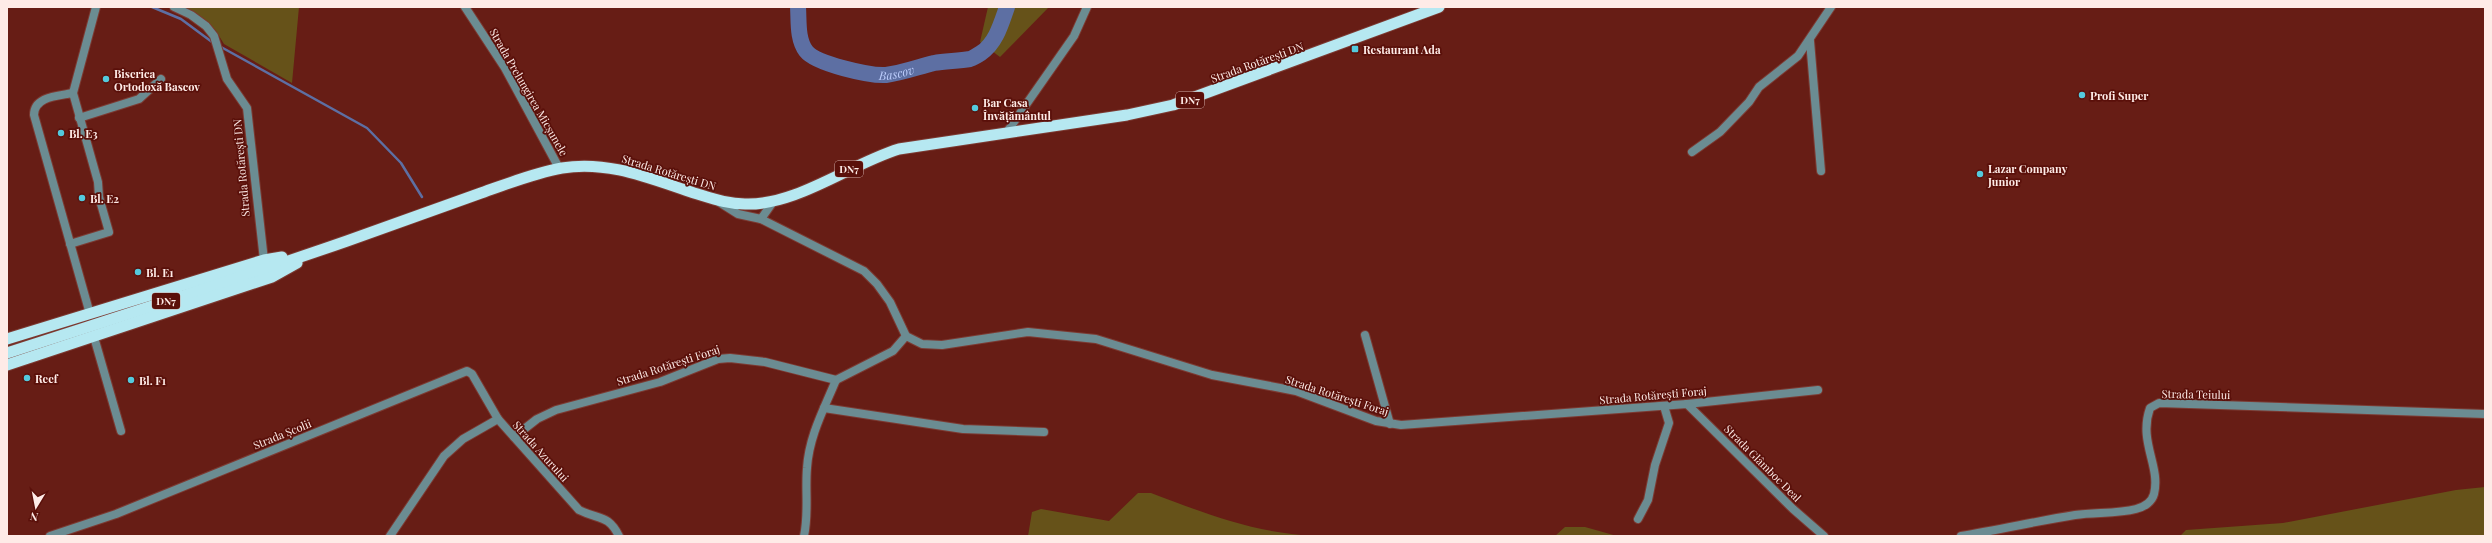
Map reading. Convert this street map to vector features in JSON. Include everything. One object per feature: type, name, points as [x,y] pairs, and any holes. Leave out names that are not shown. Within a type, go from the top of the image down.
[{"type":"highway","name":"Strada Rotărești DN","points":[[324,249],[514,182],[560,168],[594,166],[622,170],[717,200],[746,205],[773,202],[807,189],[869,160],[899,149],[1127,115],[1173,105],[1439,7]]},
{"type":"highway","name":"DN7","points":[[7,339],[264,260],[324,249]]},
{"type":"highway","name":"DN7","points":[[7,365],[272,276],[324,249]]},
{"type":"highway","name":"DN7","points":[[7,353],[324,249]]},
{"type":"street","points":[[70,244],[109,232],[99,197],[98,182],[73,93],[96,7]]},
{"type":"street","name":"Strada Rotărești DN","points":[[174,7],[196,18],[214,36],[227,79],[247,108],[264,260]]},
{"type":"street","name":"Strada Prelungirea Micșunele","points":[[465,7],[505,68],[560,168]]},
{"type":"street","points":[[1007,132],[1074,36],[1087,7]]},
{"type":"street","points":[[1692,152],[1720,132],[1749,102],[1759,87],[1798,56],[1810,41],[1831,7]]},
{"type":"street","points":[[1810,41],[1821,171]]},
{"type":"street","points":[[79,118],[139,99],[148,93],[160,78]]},
{"type":"street","points":[[73,93],[44,99],[34,110],[90,314]]},
{"type":"street","points":[[717,200],[738,214],[761,219],[864,271],[877,284],[890,302],[906,336],[894,351],[836,380],[811,442],[807,466],[807,515],[804,536]]},
{"type":"street","points":[[761,219],[773,202]]},
{"type":"street","name":"Strada Rotărești Foraj","points":[[906,336],[922,344],[932,345],[1028,332],[1096,339],[1212,375],[1296,391],[1362,417],[1390,424],[1415,425],[1664,406],[1818,390]]},
{"type":"street","points":[[1365,335],[1390,424]]},
{"type":"street","points":[[94,337],[121,432]]},
{"type":"street","name":"Strada Rotărești Foraj","points":[[514,437],[537,419],[556,410],[660,382],[718,359],[730,358],[765,362],[836,380]]},
{"type":"street","name":"Strada Școlii","points":[[50,536],[116,514],[462,372],[472,374],[498,419]]},
{"type":"street","name":"Strada Teiului","points":[[1961,536],[2076,515],[2136,509],[2147,505],[2153,496],[2155,485],[2144,431],[2150,408],[2159,403],[2485,414]]},
{"type":"street","name":"Strada Glâmboc Deal","points":[[1687,404],[1793,509],[1824,536]]},
{"type":"street","points":[[1638,519],[1648,500],[1656,465],[1669,423],[1664,406]]},
{"type":"street","points":[[824,408],[963,429],[1044,432]]},
{"type":"street","name":"Strada Azurului","points":[[390,536],[444,456],[462,439],[498,419],[579,510],[591,516],[605,518],[613,524],[618,536]]},
{"type":"shaded area","points":[[182,7],[299,7],[292,83],[224,44],[216,31],[195,13]]},
{"type":"shaded area","points":[[988,7],[1049,7],[1000,57],[980,42]]},
{"type":"shaded area","points":[[2485,487],[2485,536],[2180,536],[2186,530],[2283,523],[2456,490]]},
{"type":"shaded area","points":[[1138,493],[1151,493],[1211,515],[1251,527],[1315,536],[1028,536],[1032,512],[1041,509],[1109,521]]},
{"type":"shaded area","points":[[1565,527],[1585,527],[1617,536],[1555,536]]},
{"type":"waterway","points":[[152,7],[181,19],[212,42]]},
{"type":"waterway","name":"Bascov","points":[[798,7],[799,30],[801,41],[806,51],[812,56],[831,65],[878,75],[886,75],[934,63],[970,59],[976,56],[991,44],[1007,7]]},
{"type":"waterway","points":[[221,47],[367,128],[401,163],[422,197]]},
{"type":"place","name":"Restaurant Ada","points":[[1355,49]]},
{"type":"place","name":"Biserica Ortodoxă Bascov","points":[[106,79]]},
{"type":"place","name":"Profi Super","points":[[2082,95]]},
{"type":"place","name":"Bar Casa Învățământul","points":[[975,108]]},
{"type":"place","name":"Bl. E3","points":[[61,133]]},
{"type":"place","name":"Lazar Company Junior","points":[[1980,174]]},
{"type":"place","name":"Bl. E2","points":[[82,198]]},
{"type":"place","name":"Bl. E1","points":[[138,272]]},
{"type":"place","name":"Reef","points":[[27,378]]},
{"type":"place","name":"Bl. F1","points":[[131,380]]}]
